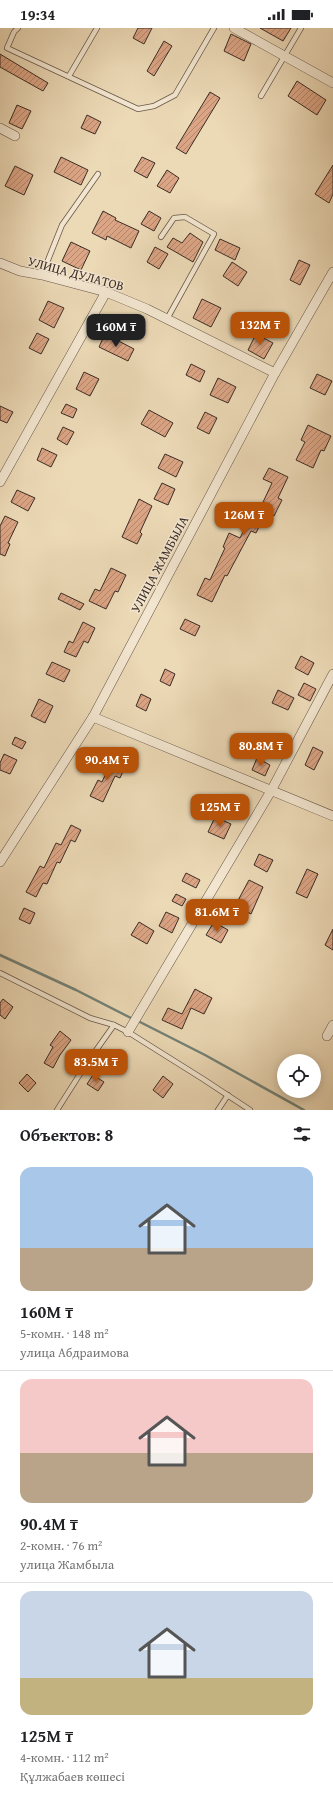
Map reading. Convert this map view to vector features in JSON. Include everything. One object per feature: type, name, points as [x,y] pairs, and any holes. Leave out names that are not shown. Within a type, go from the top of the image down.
[{"type":"street","points":[[234,28],[333,83]]},
{"type":"street","points":[[0,128],[15,136]]},
{"type":"street","name":"УЛИЦА ДУЛАТОВ","points":[[0,263],[20,272],[42,275],[106,292],[147,309],[275,373]]},
{"type":"street","name":"УЛИЦА ЖАМБЫЛА","points":[[0,862],[93,717],[275,373],[333,272]]},
{"type":"street","points":[[0,482],[106,292]]},
{"type":"street","points":[[129,1031],[271,791],[333,674]]},
{"type":"street","points":[[93,717],[333,816]]},
{"type":"street","points":[[327,1036],[333,1026]]},
{"type":"lane","points":[[18,28],[14,32],[7,48],[138,109],[154,106],[175,95],[214,28]]},
{"type":"lane","points":[[69,76],[97,28]]},
{"type":"lane","points":[[261,96],[301,28]]},
{"type":"lane","points":[[42,275],[62,225],[98,174]]},
{"type":"lane","points":[[161,237],[174,218],[185,217],[214,234],[166,319]]},
{"type":"lane","points":[[0,973],[90,1018],[129,1031],[250,1110]]},
{"type":"lane","points":[[57,1110],[87,1063],[114,1025]]},
{"type":"lane","points":[[218,1110],[228,1095]]},
{"type":"building","points":[[138,28],[152,28],[144,44],[133,38]]},
{"type":"building","points":[[260,28],[291,28],[283,41]]},
{"type":"building","points":[[231,34],[251,44],[244,61],[224,51]]},
{"type":"building","points":[[164,41],[172,46],[154,76],[147,71]]},
{"type":"building","points":[[0,54],[48,83],[43,91],[0,67]]},
{"type":"building","points":[[297,81],[326,100],[317,115],[288,96]]},
{"type":"building","points":[[210,92],[220,98],[186,154],[176,148]]},
{"type":"building","points":[[17,105],[31,111],[22,129],[9,123]]},
{"type":"building","points":[[87,115],[101,122],[95,134],[81,128]]},
{"type":"building","points":[[61,157],[88,170],[81,185],[54,172]]},
{"type":"building","points":[[142,157],[155,163],[147,178],[134,171]]},
{"type":"building","points":[[333,165],[333,194],[329,203],[315,194]]},
{"type":"building","points":[[15,166],[33,175],[24,195],[5,186]]},
{"type":"building","points":[[167,170],[179,178],[170,193],[157,186]]},
{"type":"building","points":[[103,211],[116,218],[115,220],[139,231],[131,248],[107,236],[106,240],[92,233]]},
{"type":"building","points":[[149,211],[161,218],[154,231],[141,224]]},
{"type":"building","points":[[190,233],[203,242],[193,262],[167,247],[173,238],[182,243]]},
{"type":"building","points":[[220,239],[240,248],[235,260],[215,250]]},
{"type":"building","points":[[71,242],[90,251],[81,270],[62,261]]},
{"type":"building","points":[[155,247],[168,254],[159,269],[147,262]]},
{"type":"building","points":[[299,260],[310,265],[300,285],[290,280]]},
{"type":"building","points":[[232,262],[247,272],[238,286],[223,276]]},
{"type":"building","points":[[202,299],[221,308],[211,327],[193,318]]},
{"type":"building","points":[[48,301],[64,308],[54,328],[39,320]]},
{"type":"building","points":[[37,333],[49,339],[41,354],[29,348]]},
{"type":"building","points":[[105,334],[134,349],[128,361],[99,347]]},
{"type":"building","points":[[256,334],[273,343],[264,359],[248,350]]},
{"type":"building","points":[[191,364],[205,371],[200,382],[186,375]]},
{"type":"building","points":[[84,372],[99,379],[90,396],[76,389]]},
{"type":"building","points":[[317,374],[332,381],[325,395],[310,388]]},
{"type":"building","points":[[218,378],[236,387],[228,403],[210,395]]},
{"type":"building","points":[[66,404],[77,409],[73,418],[61,413]]},
{"type":"building","points":[[0,406],[13,412],[7,423],[0,420]]},
{"type":"building","points":[[149,410],[173,423],[165,437],[141,424]]},
{"type":"building","points":[[205,412],[217,418],[209,434],[197,428]]},
{"type":"building","points":[[308,425],[331,436],[324,451],[321,450],[313,468],[296,460],[305,442],[301,440]]},
{"type":"building","points":[[63,427],[74,432],[67,445],[57,439]]},
{"type":"building","points":[[42,448],[57,455],[51,467],[37,460]]},
{"type":"building","points":[[165,454],[183,462],[176,477],[158,468]]},
{"type":"building","points":[[269,468],[288,477],[278,498],[282,500],[274,516],[266,512],[256,533],[251,531],[227,576],[225,575],[212,602],[197,595],[205,578],[210,580],[225,548],[223,547],[229,533],[240,538],[251,515],[256,517],[272,483],[263,479]]},
{"type":"building","points":[[162,483],[175,489],[168,505],[154,499]]},
{"type":"building","points":[[17,490],[35,498],[28,511],[11,502]]},
{"type":"building","points":[[139,499],[152,506],[140,532],[142,534],[137,544],[122,537]]},
{"type":"building","points":[[5,516],[18,522],[8,543],[10,544],[5,556],[0,554],[0,526]]},
{"type":"building","points":[[111,568],[126,575],[118,592],[115,591],[106,609],[89,601],[95,589],[100,591]]},
{"type":"building","points":[[61,593],[84,604],[80,610],[58,599]]},
{"type":"building","points":[[185,619],[200,626],[195,636],[180,629]]},
{"type":"building","points":[[83,622],[95,628],[88,643],[84,641],[76,657],[64,652],[69,641],[73,643]]},
{"type":"building","points":[[301,656],[314,663],[308,675],[295,668]]},
{"type":"building","points":[[52,662],[70,670],[64,682],[46,674]]},
{"type":"building","points":[[165,669],[175,674],[170,686],[160,681]]},
{"type":"building","points":[[304,683],[316,689],[310,701],[298,695]]},
{"type":"building","points":[[278,690],[294,698],[288,710],[272,703]]},
{"type":"building","points":[[141,694],[151,699],[146,711],[136,706]]},
{"type":"building","points":[[39,699],[53,706],[45,723],[31,716]]},
{"type":"building","points":[[15,737],[26,742],[22,749],[12,744]]},
{"type":"building","points":[[313,747],[323,752],[314,770],[305,765]]},
{"type":"building","points":[[4,754],[17,760],[10,774],[0,770],[0,763]]},
{"type":"building","points":[[257,758],[270,765],[265,776],[252,770]]},
{"type":"building","points":[[112,760],[125,767],[120,778],[115,776],[103,802],[90,796],[98,780],[102,782]]},
{"type":"building","points":[[215,817],[231,824],[224,839],[208,832]]},
{"type":"building","points":[[71,825],[81,830],[75,842],[71,840],[60,863],[57,862],[47,884],[43,883],[36,897],[26,892],[40,866],[44,868],[56,843],[61,845]]},
{"type":"building","points":[[259,854],[273,860],[267,872],[254,865]]},
{"type":"building","points":[[307,869],[318,874],[307,898],[296,893]]},
{"type":"building","points":[[186,873],[200,880],[196,888],[182,881]]},
{"type":"building","points":[[249,880],[263,887],[251,914],[235,906]]},
{"type":"building","points":[[176,894],[186,899],[182,906],[172,901]]},
{"type":"building","points":[[24,908],[35,913],[30,924],[19,919]]},
{"type":"building","points":[[166,912],[179,918],[172,933],[159,926]]},
{"type":"building","points":[[139,922],[154,931],[147,944],[131,935]]},
{"type":"building","points":[[214,922],[228,930],[221,943],[206,935]]},
{"type":"building","points":[[333,929],[333,950],[325,945]]},
{"type":"building","points":[[195,989],[212,998],[204,1014],[191,1008],[182,1029],[162,1020],[168,1008],[182,1014]]},
{"type":"building","points":[[3,999],[13,1007],[5,1019],[0,1015],[0,1003]]},
{"type":"building","points":[[60,1031],[71,1040],[53,1068],[44,1063],[53,1047],[50,1045]]},
{"type":"building","points":[[27,1074],[36,1083],[28,1092],[19,1083]]},
{"type":"building","points":[[93,1075],[104,1082],[98,1091],[87,1084]]},
{"type":"building","points":[[163,1076],[173,1084],[163,1098],[153,1090]]},
{"type":"waterway","points":[[0,955],[76,990],[133,1019]]},
{"type":"waterway","points":[[138,1021],[205,1055],[304,1110]]}]
